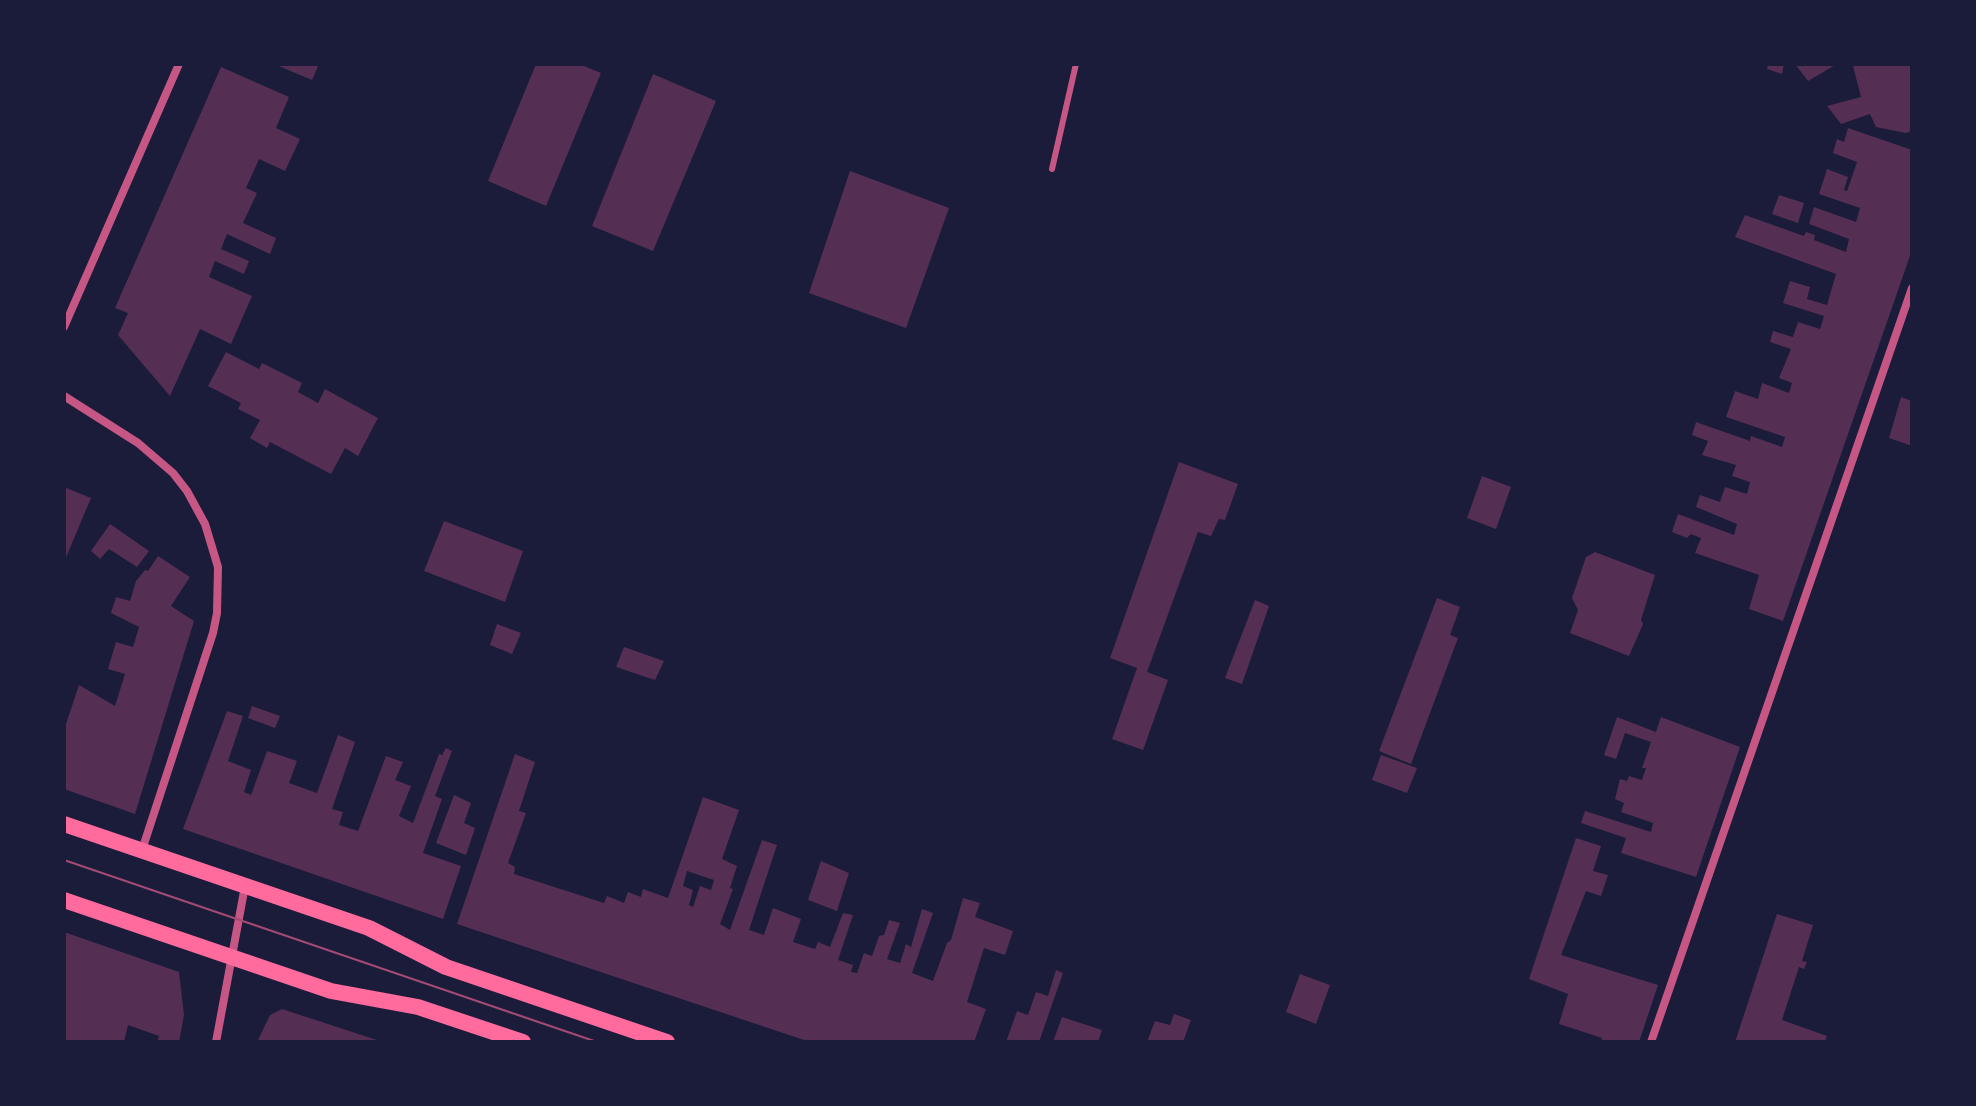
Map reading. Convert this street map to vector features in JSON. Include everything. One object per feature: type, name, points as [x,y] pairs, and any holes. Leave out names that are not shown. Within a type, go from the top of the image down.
[{"type":"main road","points":[[64,824],[369,928],[446,967],[667,1042]]},
{"type":"main road","points":[[64,900],[331,991],[418,1007],[523,1042]]},
{"type":"street","points":[[64,327],[179,64]]},
{"type":"street","points":[[1651,1042],[1912,288]]},
{"type":"street","points":[[64,396],[138,443],[173,473],[205,524],[218,567],[219,589],[213,633],[142,850]]},
{"type":"street","points":[[216,1042],[245,886]]},
{"type":"lane","points":[[1052,169],[1076,64]]},
{"type":"building","points":[[274,64],[319,64],[312,80]]},
{"type":"building","points":[[536,64],[579,64],[601,73],[546,206],[488,181]]},
{"type":"building","points":[[1768,64],[1784,64],[1782,74],[1767,69]]},
{"type":"building","points":[[1795,64],[1837,64],[1808,81]]},
{"type":"building","points":[[1911,64],[1912,131],[1906,133],[1876,127],[1870,114],[1841,124],[1827,106],[1861,97],[1853,66]]},
{"type":"building","points":[[221,67],[289,97],[276,128],[300,139],[285,171],[259,159],[246,188],[257,193],[243,223],[276,238],[270,254],[227,234],[221,249],[249,261],[244,274],[215,261],[209,277],[252,296],[231,344],[200,329],[170,396],[118,335],[128,313],[115,308]]},
{"type":"building","points":[[653,74],[716,101],[653,251],[592,226]]},
{"type":"building","points":[[1848,128],[1912,150],[1912,250],[1783,621],[1749,609],[1759,575],[1695,553],[1701,538],[1691,534],[1687,538],[1672,532],[1678,514],[1734,535],[1737,524],[1696,507],[1700,495],[1720,502],[1725,487],[1747,494],[1750,482],[1732,476],[1736,465],[1702,455],[1708,441],[1692,435],[1696,422],[1750,441],[1751,436],[1782,447],[1785,437],[1726,417],[1735,391],[1758,399],[1762,383],[1789,393],[1792,383],[1779,378],[1791,349],[1770,342],[1773,331],[1793,337],[1798,322],[1820,329],[1824,316],[1783,303],[1790,281],[1810,287],[1807,299],[1827,305],[1836,274],[1735,237],[1745,215],[1804,236],[1806,232],[1815,235],[1814,240],[1846,252],[1849,239],[1809,224],[1814,207],[1856,222],[1860,208],[1819,194],[1827,169],[1848,177],[1844,190],[1847,191],[1857,162],[1833,153],[1837,139],[1844,142]]},
{"type":"building","points":[[850,171],[949,208],[906,328],[809,293]]},
{"type":"building","points":[[1779,195],[1804,203],[1798,223],[1772,214]]},
{"type":"building","points":[[226,352],[259,369],[262,363],[302,383],[298,392],[318,403],[325,389],[378,418],[358,456],[345,448],[331,474],[270,442],[267,448],[250,438],[260,420],[238,409],[241,403],[208,386]]},
{"type":"building","points":[[1901,397],[1912,401],[1912,446],[1889,438]]},
{"type":"building","points":[[1179,462],[1238,484],[1225,520],[1219,519],[1211,536],[1198,532],[1147,672],[1168,680],[1143,750],[1112,739],[1137,668],[1110,658]]},
{"type":"building","points":[[1482,476],[1511,487],[1496,529],[1467,518]]},
{"type":"building","points":[[64,487],[91,498],[64,562]]},
{"type":"building","points":[[444,521],[523,551],[505,602],[424,571]]},
{"type":"building","points":[[110,524],[149,551],[137,567],[109,549],[100,559],[91,551]]},
{"type":"building","points":[[1595,552],[1655,575],[1641,620],[1643,624],[1629,656],[1570,633],[1578,610],[1572,598],[1586,557]]},
{"type":"building","points":[[158,556],[190,577],[171,606],[194,621],[135,814],[64,789],[64,730],[79,685],[115,706],[125,674],[108,669],[116,642],[133,647],[139,627],[111,613],[116,597],[130,601],[136,581],[145,570],[148,571]]},
{"type":"building","points":[[1437,598],[1460,607],[1450,635],[1458,638],[1411,764],[1379,751]]},
{"type":"building","points":[[1255,600],[1269,606],[1242,684],[1225,678]]},
{"type":"building","points":[[497,624],[521,633],[512,654],[490,645]]},
{"type":"building","points":[[624,647],[664,661],[655,680],[616,667]]},
{"type":"building","points":[[252,706],[280,716],[275,728],[248,718]]},
{"type":"building","points":[[227,711],[243,716],[228,761],[251,770],[244,792],[251,795],[267,751],[297,761],[289,783],[317,793],[338,735],[355,742],[332,809],[343,812],[339,825],[358,831],[386,756],[403,762],[395,780],[411,786],[399,816],[413,823],[439,754],[442,755],[446,748],[452,751],[435,796],[442,799],[423,853],[461,866],[443,919],[183,829]]},
{"type":"building","points":[[1617,717],[1656,732],[1661,717],[1740,747],[1696,877],[1621,853],[1626,838],[1581,823],[1585,811],[1651,832],[1653,823],[1621,812],[1624,803],[1615,799],[1620,779],[1627,781],[1629,776],[1642,780],[1646,768],[1642,768],[1651,742],[1625,733],[1616,759],[1604,755]]},
{"type":"building","points":[[515,754],[535,762],[519,811],[526,813],[508,863],[515,867],[514,874],[604,903],[607,896],[624,903],[628,892],[641,897],[643,889],[668,898],[703,797],[739,810],[722,859],[737,866],[730,888],[733,889],[720,924],[730,930],[762,840],[777,845],[749,930],[764,935],[773,908],[801,919],[793,942],[815,949],[818,942],[830,947],[843,913],[853,915],[838,960],[853,965],[851,972],[857,973],[864,953],[872,956],[889,920],[900,923],[887,959],[900,963],[906,944],[911,947],[922,909],[933,913],[912,973],[933,981],[947,943],[951,940],[963,898],[980,903],[975,917],[1013,931],[1005,955],[984,948],[967,1002],[986,1009],[974,1042],[810,1042],[457,924]],"holes":[[[687,871],[714,880],[711,890],[700,886],[693,907],[689,905],[693,890],[683,886]]]},
{"type":"building","points":[[1381,755],[1417,768],[1407,793],[1372,780]]},
{"type":"building","points":[[454,795],[471,803],[464,823],[475,828],[466,855],[436,843]]},
{"type":"building","points":[[1576,838],[1601,846],[1593,871],[1608,875],[1601,896],[1586,891],[1561,955],[1658,985],[1639,1042],[1601,1042],[1602,1038],[1559,1024],[1568,994],[1529,979]]},
{"type":"building","points":[[821,861],[849,873],[837,911],[808,900]]},
{"type":"building","points":[[1777,914],[1813,925],[1802,961],[1807,962],[1804,969],[1799,967],[1782,1020],[1827,1036],[1825,1042],[1735,1042]]},
{"type":"building","points":[[64,932],[179,972],[184,1015],[179,1042],[157,1042],[159,1036],[128,1025],[124,1042],[64,1042]]},
{"type":"building","points":[[1056,970],[1063,973],[1039,1042],[1006,1042],[1017,1011],[1028,1015],[1036,992],[1048,996]]},
{"type":"building","points":[[1300,974],[1330,985],[1316,1024],[1286,1012]]},
{"type":"building","points":[[282,1009],[380,1042],[257,1042],[270,1015]]},
{"type":"building","points":[[1174,1014],[1191,1020],[1183,1042],[1147,1042],[1155,1021],[1170,1025]]},
{"type":"building","points":[[1062,1017],[1102,1030],[1098,1042],[1053,1042]]},
{"type":"tram line","points":[[64,860],[597,1042]]}]
